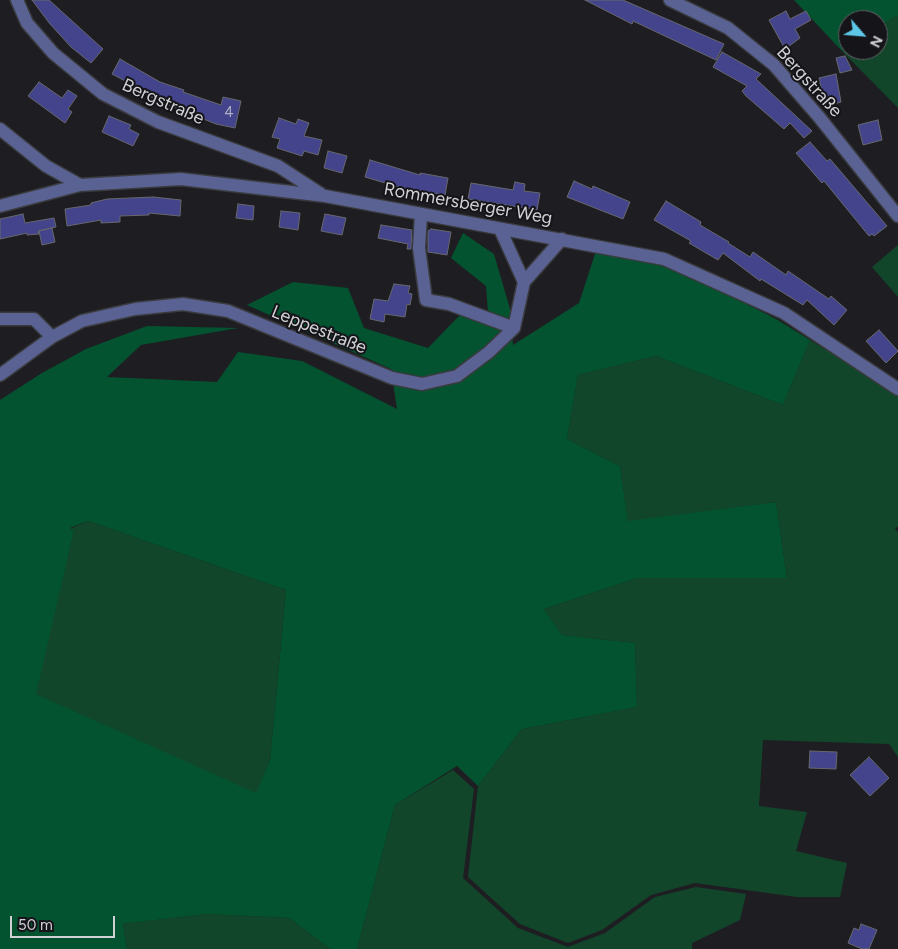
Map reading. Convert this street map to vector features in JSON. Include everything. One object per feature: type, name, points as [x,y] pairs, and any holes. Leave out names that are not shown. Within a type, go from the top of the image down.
[{"type":"street","name":"Bergstraße","points":[[17,0],[27,23],[53,53],[103,94],[158,122],[278,166],[325,196]]},
{"type":"street","name":"Bergstraße","points":[[670,0],[728,28],[774,65],[819,116],[898,216]]},
{"type":"street","points":[[0,129],[46,166],[80,184]]},
{"type":"street","name":"Rommersberger Weg","points":[[0,206],[80,184],[181,179],[325,196],[664,259],[784,313],[898,389]]},
{"type":"street","points":[[420,214],[419,248],[426,300],[449,304],[514,328],[524,282],[562,239]]},
{"type":"street","points":[[500,229],[524,282]]},
{"type":"street","name":"Leppestraße","points":[[0,375],[52,337],[82,322],[135,309],[183,304],[228,311],[392,378],[422,384],[457,376],[490,352],[514,328]]},
{"type":"street","points":[[0,319],[34,319],[52,337]]},
{"type":"green space","points":[[794,0],[898,0],[898,15],[888,21],[888,10],[838,10],[838,47]]},
{"type":"green space","points":[[898,15],[898,108],[851,60],[888,60],[888,21]]},
{"type":"green space","points":[[463,233],[494,254],[510,309],[513,345],[579,303],[597,248],[664,262],[776,319],[810,340],[783,405],[656,356],[578,375],[567,439],[620,466],[628,521],[776,502],[787,578],[638,578],[544,609],[562,635],[635,643],[637,707],[522,729],[478,786],[457,766],[395,805],[357,949],[330,949],[289,918],[206,914],[123,924],[127,949],[0,949],[0,400],[42,373],[86,349],[147,326],[238,328],[141,345],[107,377],[217,382],[238,352],[302,361],[397,409],[391,369],[247,305],[293,282],[348,288],[364,328],[428,348],[460,315],[489,325],[486,286],[451,258]],"holes":[[[88,521],[286,590],[270,760],[256,793],[36,694],[74,531],[70,528]]]},
{"type":"green space","points":[[898,245],[898,297],[872,267]]},
{"type":"green space","points":[[810,340],[898,394],[898,526],[895,529],[898,532],[898,757],[889,744],[763,740],[759,806],[807,812],[796,851],[847,863],[840,897],[797,897],[695,883],[651,895],[602,930],[568,943],[520,924],[468,877],[478,786],[522,729],[637,707],[635,643],[561,635],[544,609],[638,578],[787,578],[776,502],[628,522],[620,466],[567,439],[578,375],[656,356],[783,405]]},
{"type":"green space","points":[[88,521],[286,590],[270,760],[256,794],[35,694],[74,531],[70,529]]},
{"type":"green space","points":[[453,770],[474,789],[463,878],[518,928],[568,947],[605,933],[655,897],[696,887],[746,894],[740,920],[692,943],[692,949],[357,949],[395,805]]},
{"type":"green space","points":[[206,914],[289,918],[330,949],[127,949],[123,924]]},
{"type":"building","points":[[32,0],[49,0],[103,49],[91,63],[71,47]]},
{"type":"building","points":[[585,0],[623,0],[724,44],[716,60],[633,21],[632,24]]},
{"type":"building","points":[[786,11],[790,19],[806,11],[811,20],[795,29],[800,38],[785,49],[769,20]]},
{"type":"building","points":[[722,52],[761,74],[756,79],[812,131],[804,138],[790,123],[784,129],[746,96],[742,91],[747,86],[713,67]]},
{"type":"building","points":[[836,58],[838,58],[838,60],[847,60],[852,70],[840,73]]},
{"type":"building","points":[[120,59],[160,82],[184,90],[183,92],[221,105],[223,97],[241,101],[235,128],[216,124],[145,94],[146,92],[112,74]]},
{"type":"building","points":[[836,74],[841,102],[831,105],[829,96],[823,97],[819,78]]},
{"type":"building","points":[[39,82],[62,98],[68,90],[77,96],[68,109],[72,112],[65,123],[28,96]]},
{"type":"building","points":[[109,116],[131,125],[129,129],[139,134],[133,146],[102,132]]},
{"type":"building","points":[[279,118],[296,124],[298,119],[309,123],[304,136],[322,140],[318,155],[304,151],[302,156],[277,148],[280,139],[272,137]]},
{"type":"building","points":[[878,120],[882,140],[863,145],[858,125]]},
{"type":"building","points":[[810,142],[827,161],[830,159],[887,226],[874,236],[872,234],[869,236],[824,181],[822,183],[796,153]]},
{"type":"building","points":[[328,151],[347,156],[342,173],[324,168]]},
{"type":"building","points":[[370,160],[420,175],[420,173],[448,178],[445,195],[402,188],[365,177]]},
{"type":"building","points":[[574,181],[592,189],[593,186],[630,202],[623,219],[567,197]]},
{"type":"building","points":[[515,182],[525,184],[524,191],[540,193],[537,210],[468,199],[471,183],[513,190]]},
{"type":"building","points":[[153,197],[181,200],[180,216],[149,213],[149,215],[120,216],[120,222],[101,223],[101,220],[67,226],[65,209],[91,205],[91,203],[107,199]]},
{"type":"building","points":[[666,201],[701,222],[700,225],[750,257],[753,252],[786,275],[788,271],[829,299],[831,296],[847,310],[834,325],[807,300],[803,305],[761,279],[760,281],[723,253],[718,260],[689,243],[691,241],[654,220]]},
{"type":"building","points":[[238,204],[254,206],[253,220],[236,218]]},
{"type":"building","points":[[281,211],[300,213],[298,230],[279,227]]},
{"type":"building","points":[[23,214],[25,223],[54,218],[56,227],[38,231],[39,234],[27,235],[27,233],[0,239],[0,219]]},
{"type":"building","points":[[325,214],[346,218],[342,235],[321,231]]},
{"type":"building","points":[[381,225],[412,230],[411,249],[407,249],[408,244],[378,238]]},
{"type":"building","points":[[52,228],[55,242],[42,245],[39,231]]},
{"type":"building","points":[[431,229],[451,232],[447,255],[428,252],[428,231]]},
{"type":"building","points":[[394,284],[410,286],[408,293],[412,294],[410,305],[407,304],[405,317],[385,314],[384,322],[370,319],[374,299],[388,301]]},
{"type":"building","points":[[879,330],[898,351],[886,363],[866,341]]},
{"type":"building","points":[[810,751],[837,752],[836,769],[809,768]]},
{"type":"building","points":[[869,757],[889,778],[870,796],[850,775]]},
{"type":"building","points":[[861,924],[877,930],[869,949],[862,949],[848,943],[854,928],[859,930]]}]
